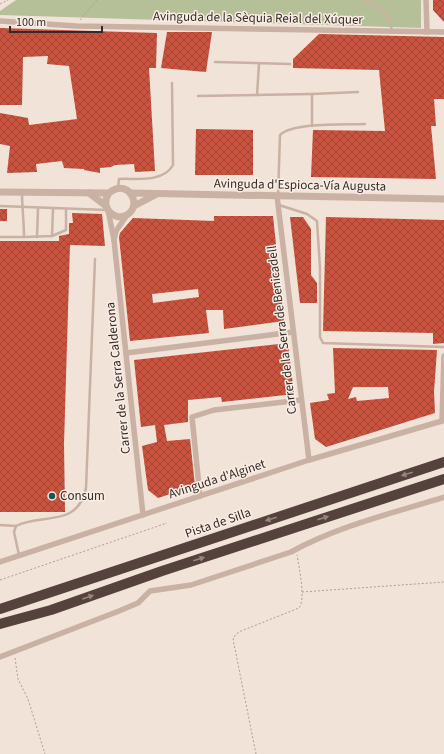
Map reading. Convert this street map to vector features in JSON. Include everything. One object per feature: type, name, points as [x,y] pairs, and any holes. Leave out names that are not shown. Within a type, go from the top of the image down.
[{"type":"highway","name":"Pista de Silla","points":[[0,609],[444,462]]},
{"type":"highway","points":[[0,624],[51,610],[162,571],[444,479]]},
{"type":"highway","points":[[0,602],[172,546],[189,546]]},
{"type":"highway","points":[[0,632],[35,620],[51,610]]},
{"type":"street","points":[[426,0],[427,32]]},
{"type":"street","name":"Avinguda de la Sèquia Reial del Xúquer","points":[[0,21],[76,26],[444,32]]},
{"type":"street","points":[[0,192],[109,193],[118,188],[130,193],[134,206]]},
{"type":"street","points":[[89,193],[114,216],[127,215]]},
{"type":"street","points":[[107,208],[105,201],[109,193]]},
{"type":"street","name":"Avinguda d'Espioca-Vía Augusta","points":[[130,193],[444,199]]},
{"type":"street","points":[[114,240],[116,232],[134,206],[157,194]]},
{"type":"street","name":"Carrer de la Serra de Benicadell","points":[[278,196],[309,460]]},
{"type":"street","name":"Carrer de la Serra Calderona","points":[[107,208],[114,240],[143,515]]},
{"type":"street","points":[[126,353],[293,332]]},
{"type":"street","name":"Avinguda d'Alginet","points":[[0,562],[309,460],[442,421],[444,356]]},
{"type":"street","points":[[200,496],[192,417],[214,410],[302,400]]},
{"type":"street","points":[[0,657],[138,603],[150,591],[191,585],[297,549],[302,545],[364,522],[444,497]]},
{"type":"lane","points":[[364,0],[385,12],[389,17],[392,31]]},
{"type":"lane","points":[[215,62],[290,64]]},
{"type":"lane","points":[[257,95],[259,64]]},
{"type":"lane","points":[[118,188],[119,179],[156,177],[166,174],[173,165],[172,82]]},
{"type":"lane","points":[[198,96],[358,92]]},
{"type":"lane","points":[[312,94],[312,126]]},
{"type":"lane","points":[[278,196],[280,135],[286,130],[312,126],[365,124]]},
{"type":"lane","points":[[22,192],[24,237]]},
{"type":"lane","points":[[278,205],[307,214],[317,221],[320,268],[320,337],[323,342],[444,347]]},
{"type":"lane","points":[[0,206],[66,210],[107,208]]},
{"type":"lane","points":[[37,237],[38,209]]},
{"type":"lane","points":[[52,236],[53,209]]},
{"type":"lane","points":[[0,237],[52,236],[66,230],[66,210]]},
{"type":"lane","points":[[0,525],[16,526],[23,523],[59,518],[77,508],[84,499],[86,488],[95,259]]},
{"type":"lane","points":[[16,526],[14,532],[19,555]]},
{"type":"path","points":[[0,4],[8,0]]},
{"type":"path","points":[[76,26],[98,0]]},
{"type":"path","points":[[0,580],[168,523]]},
{"type":"path","points":[[256,754],[233,639],[236,634],[241,631],[299,608],[301,604],[302,592],[297,549]]},
{"type":"path","points":[[302,592],[444,582]]},
{"type":"path","points":[[15,652],[18,679],[28,699],[45,754]]},
{"type":"green space","points":[[16,0],[421,0],[421,28],[0,15],[0,11]]},
{"type":"building","points":[[433,0],[444,0],[444,22],[433,10]]},
{"type":"building","points":[[0,28],[157,33],[156,68],[149,68],[155,171],[135,172],[134,164],[115,165],[100,168],[100,173],[84,169],[64,168],[62,161],[36,164],[37,172],[7,173],[10,146],[0,144],[0,113],[28,118],[29,125],[77,119],[69,66],[47,64],[48,56],[23,57],[22,105],[0,105]]},
{"type":"building","points":[[167,32],[212,32],[206,72],[161,68]]},
{"type":"building","points":[[319,34],[444,37],[444,99],[434,99],[436,126],[431,126],[436,179],[311,177],[313,130],[385,131],[379,70],[293,68],[293,59]]},
{"type":"building","points":[[196,129],[253,130],[253,175],[195,175]]},
{"type":"building","points":[[0,209],[7,209],[7,221],[0,221]]},
{"type":"building","points":[[72,213],[102,214],[105,246],[70,245],[64,444],[65,512],[0,512],[0,241],[59,241],[59,236],[69,234],[69,223],[73,223]]},
{"type":"building","points":[[214,216],[273,216],[284,321],[224,329],[223,310],[206,310],[209,333],[130,341],[119,237],[120,233],[133,218],[214,221]],"holes":[[[198,289],[199,297],[153,303],[152,294]]]},
{"type":"building","points":[[290,217],[303,217],[311,229],[311,275],[317,283],[317,303],[300,303]]},
{"type":"building","points":[[326,217],[444,220],[444,343],[433,344],[433,333],[323,331]]},
{"type":"building","points":[[288,343],[294,394],[222,402],[221,397],[188,400],[188,422],[164,425],[167,441],[190,439],[195,486],[158,498],[148,490],[142,446],[157,442],[155,425],[141,427],[134,360]]},
{"type":"building","points":[[333,348],[437,350],[434,392],[435,413],[326,447],[315,439],[310,403],[329,400],[327,394],[335,393]],"holes":[[[353,387],[388,387],[389,398],[357,401],[356,397],[348,399]]]},
{"type":"place","name":"Consum","points":[[52,496]]}]
